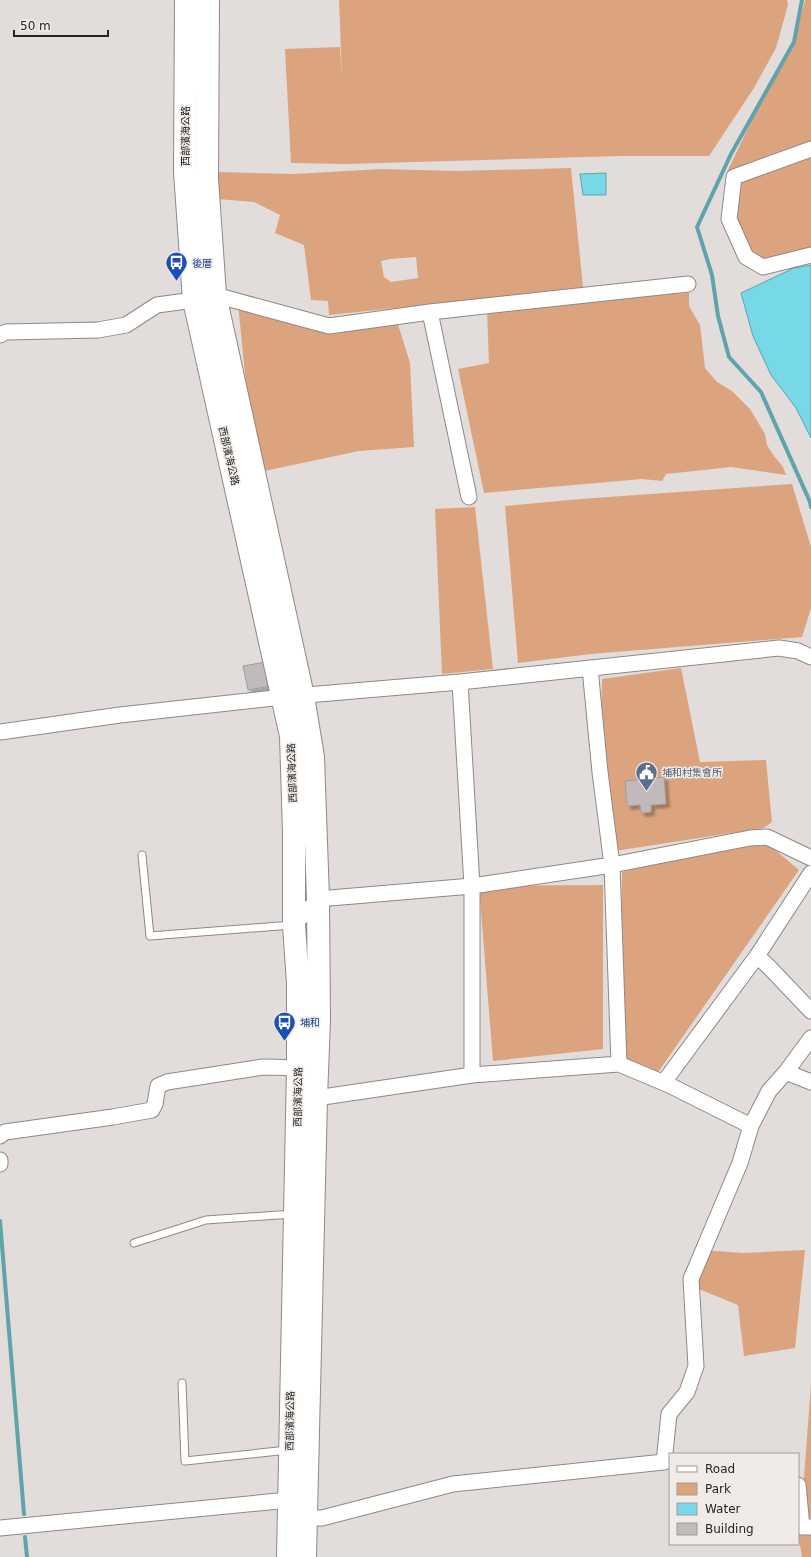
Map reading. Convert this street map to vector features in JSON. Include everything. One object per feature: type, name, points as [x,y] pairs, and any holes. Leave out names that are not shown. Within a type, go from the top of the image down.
[{"type":"main road","name":"西部濱海公路","points":[[186,0],[185,172],[194,300],[293,696],[313,757],[318,899],[319,1020],[308,1068],[304,1214],[290,1450],[288,1557]]},
{"type":"main road","name":"西部濱海公路","points":[[208,0],[207,179],[215,295],[293,696],[291,736],[294,833],[294,925],[298,983],[308,1068],[316,1098],[304,1214],[305,1557]]},
{"type":"street","points":[[811,149],[734,177],[729,219],[746,257],[763,267],[811,254]]},
{"type":"street","points":[[0,335],[6,332],[98,330],[126,324],[157,305],[194,300],[215,295],[329,326],[430,312],[688,284]]},
{"type":"street","points":[[430,312],[469,497]]},
{"type":"street","points":[[0,732],[120,715],[293,696],[460,682],[779,648],[798,651],[811,657]]},
{"type":"street","points":[[590,668],[600,772],[612,865],[619,1064]]},
{"type":"street","points":[[460,682],[472,886],[472,1075]]},
{"type":"street","points":[[294,925],[318,899],[472,886],[612,865],[750,838],[767,837],[811,858]]},
{"type":"street","points":[[664,1082],[757,956],[811,873]]},
{"type":"street","points":[[757,956],[811,1012]]},
{"type":"street","points":[[0,1528],[289,1500],[306,1518],[322,1518],[453,1484],[667,1468],[669,1414],[687,1392],[696,1366],[691,1279],[740,1163],[751,1126],[769,1091],[786,1072],[811,1038]]},
{"type":"street","points":[[316,1098],[472,1075],[619,1064],[664,1082],[751,1126]]},
{"type":"street","points":[[0,1136],[5,1132],[152,1110],[155,1104],[158,1086],[167,1082],[263,1068],[308,1068]]},
{"type":"street","points":[[786,1072],[811,1082]]},
{"type":"street","points":[[799,1496],[802,1527],[811,1527]]},
{"type":"lane","points":[[142,855],[150,936],[294,925]]},
{"type":"lane","points":[[134,1243],[206,1220],[304,1214]]},
{"type":"lane","points":[[182,1383],[185,1462],[290,1450]]},
{"type":"green space","points":[[339,0],[787,0],[788,5],[776,48],[754,88],[709,156],[620,156],[346,164],[291,163],[285,49],[340,47],[342,77]]},
{"type":"green space","points":[[805,0],[811,0],[811,141],[727,172],[762,99],[794,42]]},
{"type":"green space","points":[[811,148],[811,247],[763,267],[746,257],[729,219],[734,177]]},
{"type":"green space","points":[[571,168],[583,287],[471,305],[396,308],[329,315],[328,301],[311,300],[304,245],[275,233],[280,215],[254,202],[217,199],[217,172],[294,174],[381,169],[457,171]],"holes":[[[416,257],[418,278],[391,282],[384,277],[381,261]]]},
{"type":"green space","points":[[689,293],[689,306],[700,325],[705,368],[717,382],[732,391],[750,409],[765,434],[767,445],[783,467],[786,475],[731,467],[666,474],[662,481],[642,479],[484,493],[458,369],[489,363],[487,310],[624,297]]},
{"type":"green space","points":[[238,304],[334,330],[397,321],[410,363],[414,447],[359,451],[255,473]]},
{"type":"green space","points":[[792,484],[811,547],[811,608],[802,637],[591,654],[518,663],[505,506],[580,499]]},
{"type":"green space","points":[[475,507],[493,669],[442,674],[435,509]]},
{"type":"green space","points":[[681,668],[700,762],[766,760],[772,822],[764,828],[615,851],[600,772],[602,679]]},
{"type":"green space","points":[[760,837],[799,870],[654,1078],[619,1055],[622,872]]},
{"type":"green space","points":[[603,885],[603,1049],[493,1061],[479,886]]},
{"type":"green space","points":[[701,1250],[743,1253],[805,1250],[795,1348],[744,1356],[738,1305],[689,1285]]},
{"type":"green space","points":[[811,1384],[811,1518],[801,1518]]},
{"type":"green space","points":[[799,1534],[811,1535],[811,1557],[802,1557]]},
{"type":"water","points":[[606,173],[606,195],[583,195],[580,174]]},
{"type":"water","points":[[811,265],[811,438],[796,408],[771,375],[753,336],[741,293],[794,268]]},
{"type":"building","points":[[266,662],[270,686],[248,690],[243,666]]},
{"type":"building","name":"埔和村集會所","points":[[664,777],[666,804],[651,805],[651,812],[641,813],[640,805],[627,806],[625,781]]},
{"type":"waterway","points":[[802,0],[794,42],[731,154],[697,227],[712,275],[718,316],[729,357],[761,392],[811,507]]},
{"type":"waterway","points":[[0,1221],[24,1514]]},
{"type":"waterway","points":[[25,1537],[27,1557]]},
{"type":"place","name":"後厝","points":[[176,282]]},
{"type":"place","name":"埔和村集會所","points":[[646,792]]},
{"type":"place","name":"埔和","points":[[284,1042]]}]
